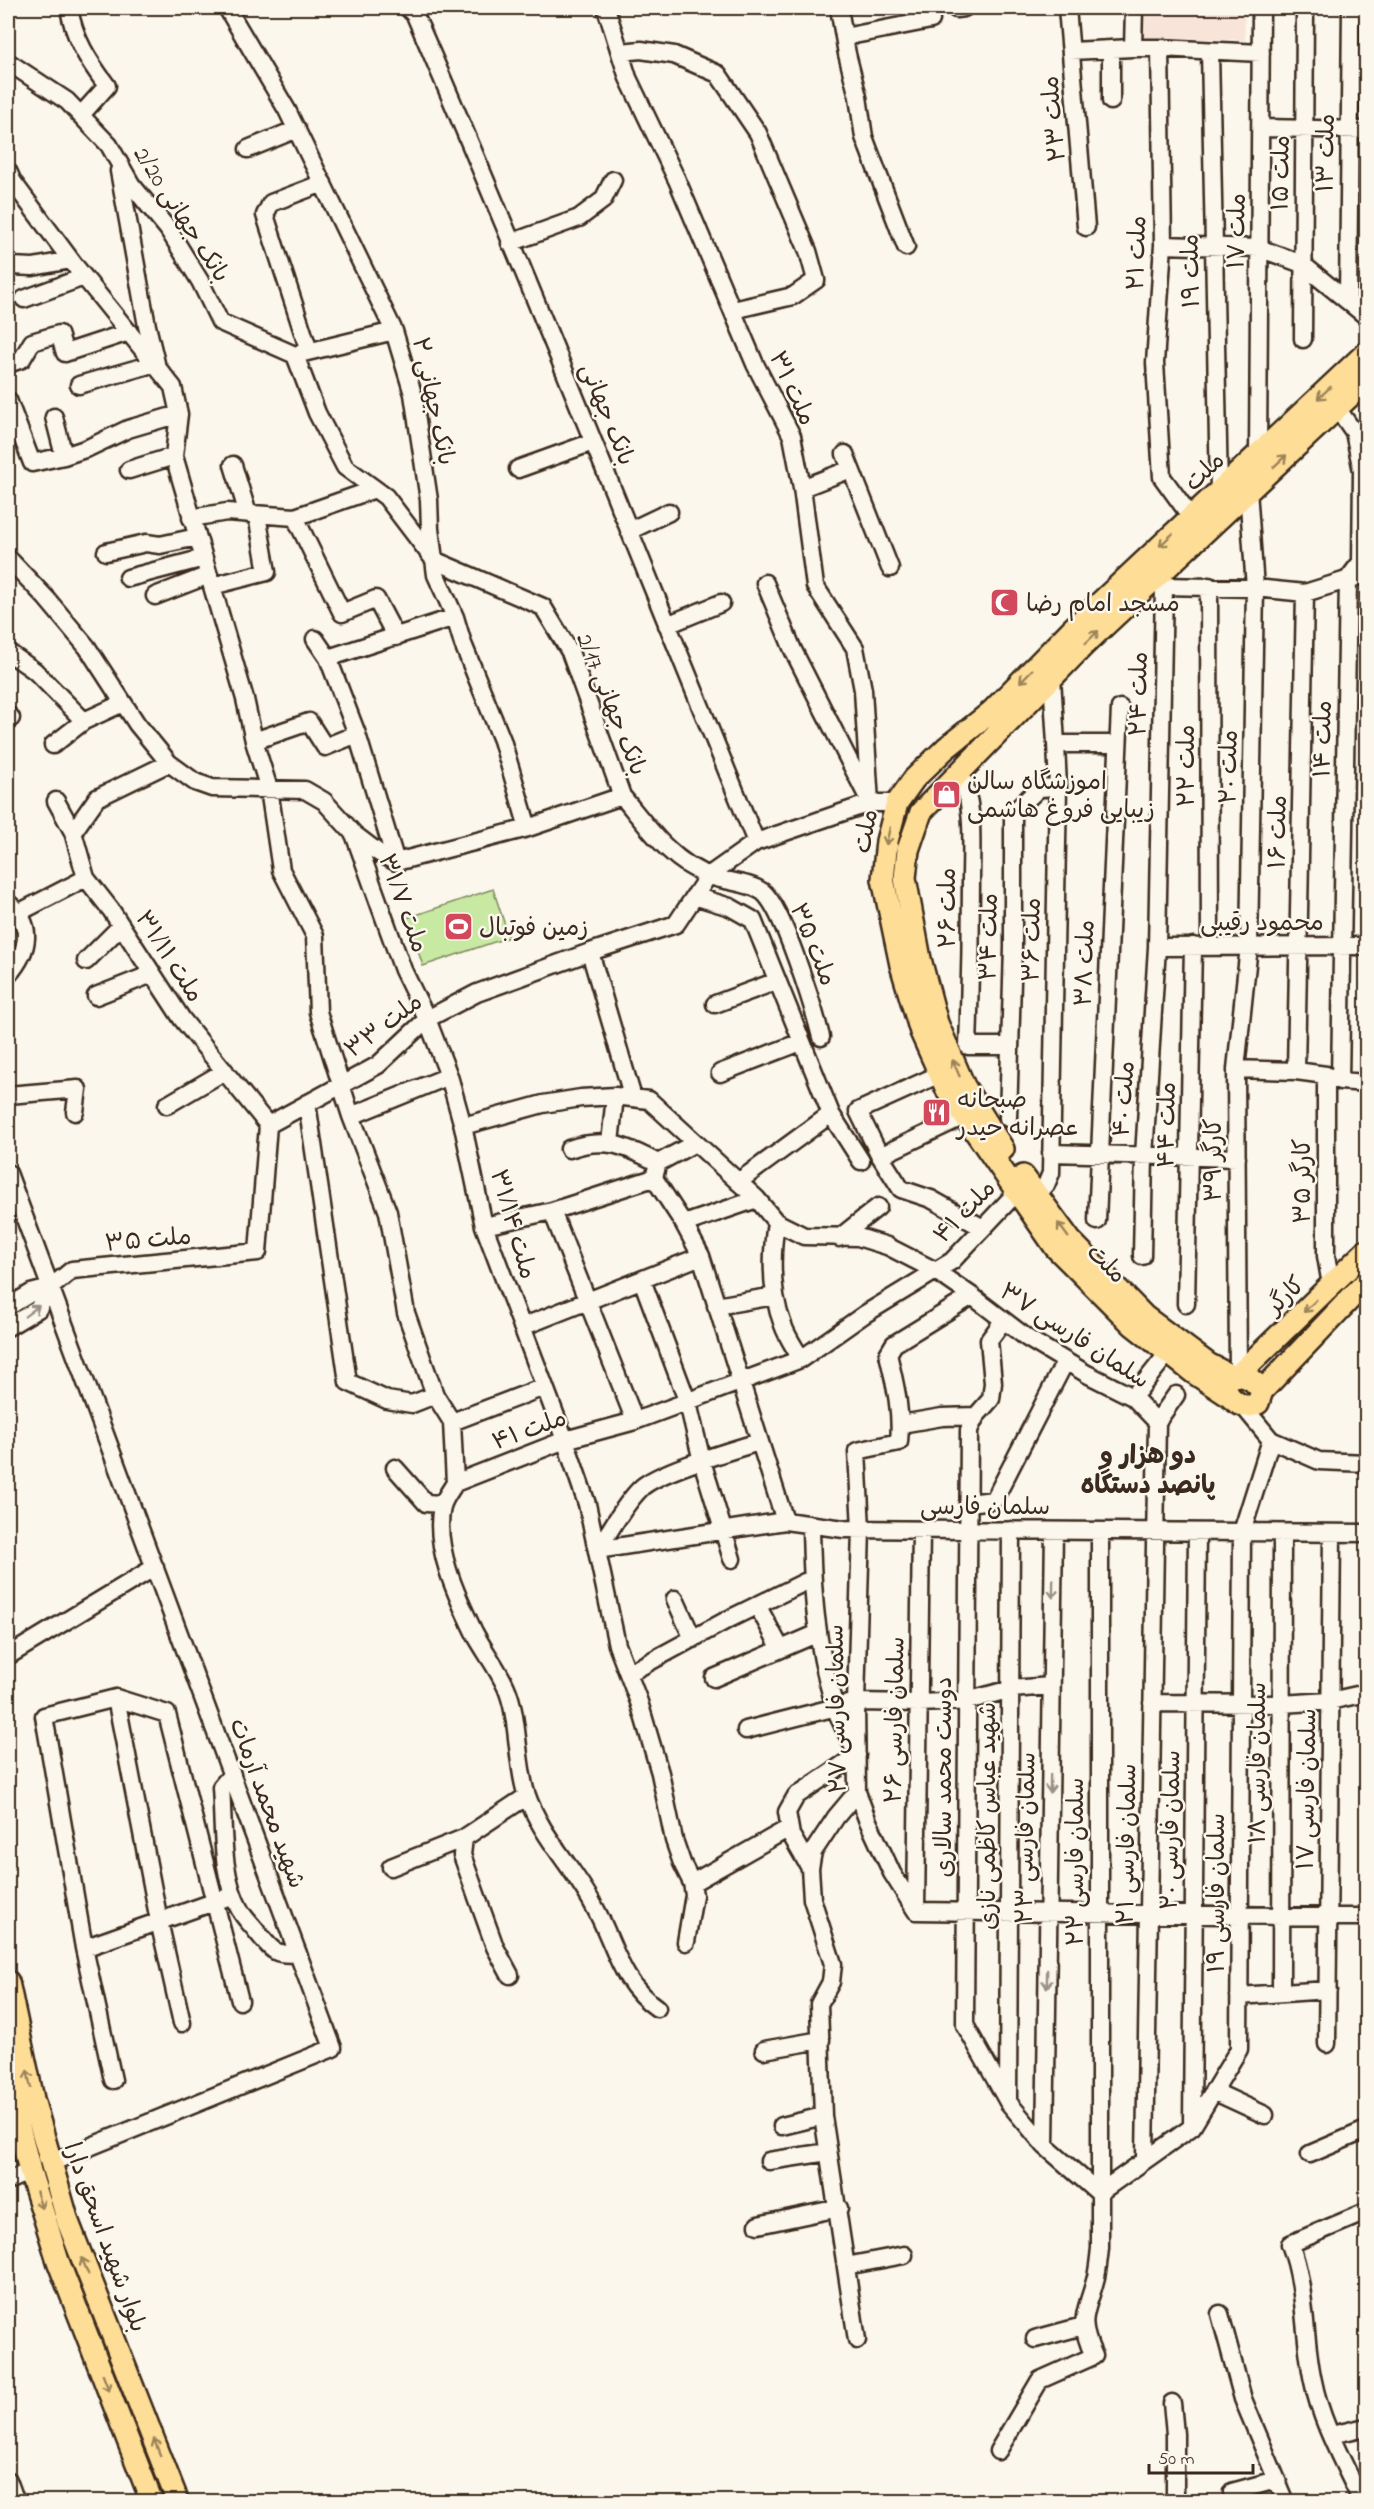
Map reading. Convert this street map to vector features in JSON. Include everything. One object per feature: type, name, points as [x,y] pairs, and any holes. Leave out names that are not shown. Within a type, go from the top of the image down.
[{"type":"main road","name":"ملت","points":[[1236,1388],[1168,1353],[1133,1325],[1056,1248],[1004,1150],[964,1086],[940,1032],[920,959],[904,878],[908,850],[921,812],[960,772],[997,720],[1071,630],[1155,574],[1191,518],[1366,353]]},
{"type":"main road","name":"ملت","points":[[1236,1388],[1145,1317],[1070,1240],[1026,1192],[964,1116],[948,1092],[915,1014],[901,964],[883,879],[886,841],[897,803],[914,779],[946,748],[997,720],[1052,678],[1155,574],[1366,381]]},
{"type":"main road","name":"کارگر","points":[[1366,1251],[1331,1285],[1236,1388],[1249,1407],[1258,1403],[1262,1391],[1366,1282]]},
{"type":"main road","points":[[1236,1388],[1254,1381],[1262,1391]]},
{"type":"main road","name":"بلوار شهید اسحق دارا","points":[[8,1982],[50,2163],[68,2222],[178,2502]]},
{"type":"main road","name":"بلوار شهید اسحق دارا","points":[[8,2082],[30,2171],[58,2261],[152,2502]]},
{"type":"main road","points":[[30,2171],[50,2163]]},
{"type":"street","points":[[69,8],[73,30],[91,64],[107,86],[81,115]]},
{"type":"street","name":"بانک جهانی ۲","points":[[227,8],[297,129],[394,331],[413,394],[429,500],[436,575],[455,617],[463,644],[502,740],[528,828]]},
{"type":"street","name":"بانک جهانی","points":[[408,8],[415,15],[453,102],[756,842]]},
{"type":"street","name":"ملت ۳۱","points":[[606,8],[628,78],[677,180],[755,364],[792,435],[802,488],[815,586],[855,648],[863,690],[870,803]]},
{"type":"street","points":[[838,8],[858,96],[864,137],[906,247]]},
{"type":"street","points":[[844,37],[931,20],[929,8]]},
{"type":"street","name":"ملت ۲۳","points":[[1067,8],[1086,227]]},
{"type":"street","points":[[1133,48],[1134,8]]},
{"type":"street","name":"ملت ۱۷","points":[[1258,455],[1261,8]]},
{"type":"street","name":"ملت ۱۵","points":[[1303,339],[1305,8]]},
{"type":"street","name":"ملت ۱۳","points":[[1348,299],[1358,130],[1351,8]]},
{"type":"street","points":[[1071,51],[1160,48],[1261,53]]},
{"type":"street","name":"ملت ۲۱","points":[[1160,48],[1162,245],[1155,363],[1162,477],[1191,518]]},
{"type":"street","points":[[1111,49],[1112,101]]},
{"type":"street","points":[[621,52],[641,50],[674,55],[718,74],[758,133],[808,251],[816,280],[793,296],[733,310]]},
{"type":"street","name":"ملت ۱۹","points":[[1210,51],[1219,490]]},
{"type":"street","name":"بانک جهانی 2/20","points":[[8,62],[67,101],[109,145],[131,184],[168,229],[200,281],[220,322],[302,353]]},
{"type":"street","points":[[1261,128],[1358,130]]},
{"type":"street","points":[[248,149],[297,129]]},
{"type":"street","points":[[117,159],[147,326],[156,363]]},
{"type":"street","points":[[8,171],[71,260],[173,387],[179,414],[174,456],[129,470]]},
{"type":"street","points":[[510,243],[579,218],[603,200],[613,180]]},
{"type":"street","points":[[323,183],[272,202],[265,216],[317,413],[345,467],[386,497],[435,560]]},
{"type":"street","points":[[1162,245],[1259,248],[1302,264],[1348,299],[1366,316]]},
{"type":"street","points":[[11,266],[33,267],[71,260]]},
{"type":"street","points":[[24,299],[84,277]]},
{"type":"street","points":[[302,353],[394,331]]},
{"type":"street","points":[[8,364],[22,358],[32,342],[51,335],[58,334],[65,353],[129,332]]},
{"type":"street","points":[[79,385],[156,363]]},
{"type":"street","points":[[8,400],[32,463],[88,448],[128,429],[179,414]]},
{"type":"street","name":"ملت ۱۴","points":[[1333,1078],[1344,946],[1348,579],[1361,562],[1362,471],[1354,432],[1337,408]]},
{"type":"street","points":[[54,417],[64,456]]},
{"type":"street","points":[[518,469],[593,442]]},
{"type":"street","name":"ملت ۴۱","points":[[174,456],[269,789],[282,870],[315,936],[318,1012],[351,1116],[388,1212],[406,1313],[435,1395],[452,1422],[455,1483],[565,1440],[635,1422],[801,1359],[865,1314],[952,1261],[983,1228],[1026,1192]]},
{"type":"street","points":[[802,488],[848,462],[890,568]]},
{"type":"street","points":[[155,596],[211,581],[267,572],[253,514],[232,465]]},
{"type":"street","points":[[191,518],[227,512],[295,517],[375,489]]},
{"type":"street","name":"ملت ۲۰","points":[[1248,490],[1255,588],[1249,946]]},
{"type":"street","points":[[629,531],[669,512]]},
{"type":"street","points":[[295,517],[342,613],[376,599],[396,637]]},
{"type":"street","points":[[106,552],[146,543],[160,545],[197,537]]},
{"type":"street","points":[[8,558],[46,598],[87,647],[123,703],[169,763],[195,782],[212,788],[304,790],[324,801],[354,834],[379,853],[396,862],[528,828],[622,796]]},
{"type":"street","points":[[129,578],[204,558]]},
{"type":"street","name":"بانک جهانی 2/17","points":[[435,560],[543,607],[570,652],[622,796]]},
{"type":"street","points":[[1155,574],[1209,586],[1305,593],[1366,574]]},
{"type":"street","name":"ملت ۲۴","points":[[1155,574],[1157,947]]},
{"type":"street","points":[[765,583],[793,650],[851,761],[870,803]]},
{"type":"street","name":"ملت ۲۲","points":[[1209,586],[1210,946]]},
{"type":"street","name":"ملت ۱۶","points":[[1296,1071],[1305,593]]},
{"type":"street","points":[[667,625],[721,603]]},
{"type":"street","points":[[328,658],[455,617]]},
{"type":"street","points":[[315,639],[328,658],[357,734],[396,862]]},
{"type":"street","points":[[8,652],[35,671],[84,721]]},
{"type":"street","name":"ملت ۳۶","points":[[1026,1192],[1046,1185],[1051,1173],[1058,787],[1052,678]]},
{"type":"street","points":[[53,746],[84,721],[123,703]]},
{"type":"street","name":"ملت ۳۸","points":[[1097,1221],[1120,708]]},
{"type":"street","points":[[254,741],[309,722],[325,747],[357,734]]},
{"type":"street","points":[[1056,744],[1117,744]]},
{"type":"street","points":[[73,832],[97,798],[169,763]]},
{"type":"street","name":"ملت ۲۶","points":[[960,772],[966,786],[971,823],[968,1046],[1010,1046]]},
{"type":"street","name":"ملت ۳۴","points":[[1008,1118],[1013,813],[1039,788],[1058,787]]},
{"type":"street","name":"ملت ۳۵","points":[[622,796],[681,862],[708,876],[762,892],[775,906],[813,1003],[821,1037]]},
{"type":"street","name":"ملت ۳۱/۱۱","points":[[56,801],[73,832],[86,878],[121,926],[182,1019],[268,1125]]},
{"type":"street","name":"ملت ۳۳","points":[[268,1125],[378,1065],[427,1019],[477,993],[675,924],[708,876],[756,842],[870,803],[897,803]]},
{"type":"street","name":"ملت ۳۱/۷","points":[[354,834],[403,970],[427,1019]]},
{"type":"street","points":[[8,975],[27,944],[24,921],[13,908],[86,878]]},
{"type":"street","points":[[694,896],[730,907],[753,920],[831,1114],[861,1161]]},
{"type":"street","points":[[86,960],[121,926]]},
{"type":"street","name":"ملت ۴۴","points":[[1186,1304],[1193,946]]},
{"type":"street","name":"کارگر ۳۹","points":[[1236,1388],[1236,1069],[1249,946]]},
{"type":"street","name":"محمود رقیبی","points":[[1157,947],[1366,946]]},
{"type":"street","name":"ملت ۴۰","points":[[1142,1256],[1144,1156],[1157,947]]},
{"type":"street","points":[[590,952],[633,1098]]},
{"type":"street","points":[[96,996],[152,974]]},
{"type":"street","points":[[715,1004],[777,981]]},
{"type":"street","name":"ملت ۳۱/۱۴","points":[[427,1019],[449,1076],[463,1126],[484,1226],[587,1504],[617,1645],[629,1673],[660,1773],[674,1840],[682,1863],[693,1883]]},
{"type":"street","points":[[720,1073],[801,1042]]},
{"type":"street","points":[[1236,1069],[1296,1071],[1366,1083]]},
{"type":"street","points":[[167,1105],[225,1071]]},
{"type":"street","points":[[940,1074],[858,1111],[880,1156],[901,1189],[931,1198],[983,1228]]},
{"type":"street","points":[[351,1116],[449,1076]]},
{"type":"street","name":"کارگر ۳۵","points":[[1331,1285],[1326,1256],[1333,1078]]},
{"type":"street","points":[[8,1095],[78,1089],[75,1112]]},
{"type":"street","points":[[609,1143],[615,1096]]},
{"type":"street","points":[[463,1126],[543,1104],[581,1098],[615,1096],[648,1100],[757,1199],[776,1222],[771,1256],[775,1296],[783,1326],[801,1359]]},
{"type":"street","points":[[307,1103],[348,1382],[387,1400],[412,1404],[435,1395]]},
{"type":"street","points":[[738,1182],[831,1114]]},
{"type":"street","points":[[880,1156],[964,1116]]},
{"type":"street","name":"ملت ۳۵","points":[[50,1288],[72,1270],[258,1252],[268,1125]]},
{"type":"street","points":[[569,1149],[589,1142],[609,1143],[637,1152],[656,1171],[701,1256],[785,1521]]},
{"type":"street","points":[[484,1226],[552,1211],[656,1171],[695,1143]]},
{"type":"street","points":[[1051,1153],[1237,1158]]},
{"type":"street","name":"شهید محمد آرمات","points":[[8,1173],[333,2048],[50,2163]]},
{"type":"street","points":[[684,1224],[757,1199]]},
{"type":"street","points":[[839,1238],[878,1207]]},
{"type":"street","points":[[552,1211],[635,1422]]},
{"type":"street","name":"سلمان فارسی ۳۷","points":[[776,1222],[804,1236],[858,1237],[887,1246],[934,1270],[1003,1321],[1065,1362],[1133,1397],[1157,1422],[1155,1531]]},
{"type":"street","points":[[522,1327],[701,1256]]},
{"type":"street","points":[[642,1280],[688,1403],[702,1461],[732,1559]]},
{"type":"street","points":[[8,1306],[31,1293],[50,1288]]},
{"type":"street","points":[[8,1327],[38,1309],[50,1288]]},
{"type":"street","points":[[716,1306],[775,1296]]},
{"type":"street","points":[[972,1296],[894,1344],[888,1354],[901,1425],[942,1417],[976,1416]]},
{"type":"street","name":"دوست محمد سالاری","points":[[1003,1321],[989,1340],[993,1383],[991,1399],[976,1416],[969,1430],[965,2025],[1008,2102]]},
{"type":"street","points":[[1133,1397],[1168,1353]]},
{"type":"street","points":[[968,1503],[994,1500],[1065,1362]]},
{"type":"street","points":[[452,1422],[544,1387]]},
{"type":"street","points":[[1236,1388],[1271,1440],[1318,1461],[1366,1463]]},
{"type":"street","points":[[1157,1422],[1176,1395]]},
{"type":"street","name":"سلمان فارسی ۲۷","points":[[901,1425],[899,1442],[857,1451],[861,1529],[856,1702],[857,1792],[892,1873],[916,1911]]},
{"type":"street","name":"سلمان فارسی ۱۹","points":[[1099,2193],[1145,2158],[1192,2127],[1239,2049],[1242,1532],[1271,1440]]},
{"type":"street","points":[[597,1550],[641,1488],[702,1461],[759,1442]]},
{"type":"street","points":[[394,1468],[426,1503],[442,1504]]},
{"type":"street","points":[[455,1483],[442,1504],[440,1528],[444,1557],[475,1633],[507,1689],[527,1796],[554,1845],[595,1907],[612,1951],[626,1976],[646,2001],[657,2008]]},
{"type":"street","name":"سلمان فارسی","points":[[597,1550],[785,1521],[861,1529],[1366,1533]]},
{"type":"street","points":[[810,1868],[791,1835],[787,1812],[796,1796],[857,1755],[834,1706],[816,1634],[811,1525]]},
{"type":"street","name":"سلمان فارسی ۲۶","points":[[916,1911],[921,1530]]},
{"type":"street","name":"شهید عباس کاظمی نازی","points":[[1008,2102],[1011,1911],[1011,1530]]},
{"type":"street","name":"سلمان فارسی ۲۳","points":[[1045,2146],[1053,1531]]},
{"type":"street","name":"سلمان فارسی ۲۲","points":[[1099,2193],[1100,1531]]},
{"type":"street","name":"سلمان فارسی ۲۱","points":[[1145,2158],[1155,1531]]},
{"type":"street","name":"سلمان فارسی ۲۰","points":[[1192,2127],[1197,1532]]},
{"type":"street","name":"سلمان فارسی ۱۸","points":[[1281,1993],[1282,1533]]},
{"type":"street","name":"سلمان فارسی ۱۷","points":[[1328,2044],[1332,1533]]},
{"type":"street","points":[[8,1656],[155,1567]]},
{"type":"street","points":[[629,1673],[757,1605],[812,1579]]},
{"type":"street","points":[[675,1599],[693,1639]]},
{"type":"street","points":[[757,1605],[781,1649]]},
{"type":"street","points":[[714,1678],[816,1634]]},
{"type":"street","points":[[746,1730],[856,1702],[967,1701],[1011,1689],[1052,1686]]},
{"type":"street","points":[[1152,1703],[1281,1704],[1330,1701],[1366,1693]]},
{"type":"street","points":[[116,1698],[159,1921],[182,2023]]},
{"type":"street","points":[[113,2080],[84,1948],[44,1716],[116,1698],[167,1714],[240,2001]]},
{"type":"street","points":[[232,1774],[221,1787],[227,1877],[240,1911],[272,1951],[283,1955],[298,1953]]},
{"type":"street","points":[[857,1792],[836,1817],[813,1852],[810,1868],[812,1899],[832,1964],[831,1982],[819,2004],[823,2116],[839,2208],[857,2340]]},
{"type":"street","points":[[391,1867],[464,1838],[527,1796]]},
{"type":"street","points":[[686,1942],[694,1895],[693,1883],[789,1828]]},
{"type":"street","points":[[464,1838],[462,1855],[495,1947],[510,1975]]},
{"type":"street","points":[[84,1948],[234,1894]]},
{"type":"street","points":[[916,1911],[1366,1917]]},
{"type":"street","points":[[1239,1996],[1328,1990]]},
{"type":"street","points":[[764,2050],[821,2040]]},
{"type":"street","points":[[1214,2091],[1265,2115]]},
{"type":"street","points":[[998,2451],[1040,2380],[1094,2356],[1083,2326],[1100,2248],[1099,2193],[1045,2146],[1008,2102]]},
{"type":"street","points":[[782,2126],[823,2116]]},
{"type":"street","points":[[1310,2154],[1366,2130]]},
{"type":"street","points":[[769,2161],[828,2152]]},
{"type":"street","points":[[8,2181],[30,2171]]},
{"type":"street","points":[[758,2225],[839,2208]]},
{"type":"street","points":[[1362,2502],[1331,2435],[1313,2382],[1300,2282],[1290,2244],[1366,2212]]},
{"type":"street","points":[[846,2266],[904,2255]]},
{"type":"street","points":[[1220,2314],[1243,2399],[1286,2502]]},
{"type":"street","points":[[1035,2339],[1083,2326]]},
{"type":"street","points":[[1172,2403],[1175,2434],[1175,2502]]},
{"type":"street","points":[[1331,2435],[1366,2427]]},
{"type":"street","points":[[8,2480],[16,2502]]},
{"type":"street","points":[[1232,2492],[1276,2480]]},
{"type":"shaded area","points":[[1143,8],[1244,8],[1245,40],[1142,37]]},
{"type":"green space","name":"زمین فوتبال","points":[[493,889],[509,937],[423,966],[407,918]]},
{"type":"place","name":"مسجد امام رضا","points":[[1005,603]]},
{"type":"place","name":"اموزشگاه سالن زیبایی فروغ هاشمی","points":[[946,795]]},
{"type":"place","name":"زمین فوتبال","points":[[458,927]]},
{"type":"place","name":"صبحانه عصرانه حیدر","points":[[936,1113]]},
{"type":"district","name":"دو هزار و پانصد دستگاه","points":[[1148,1469]]}]
